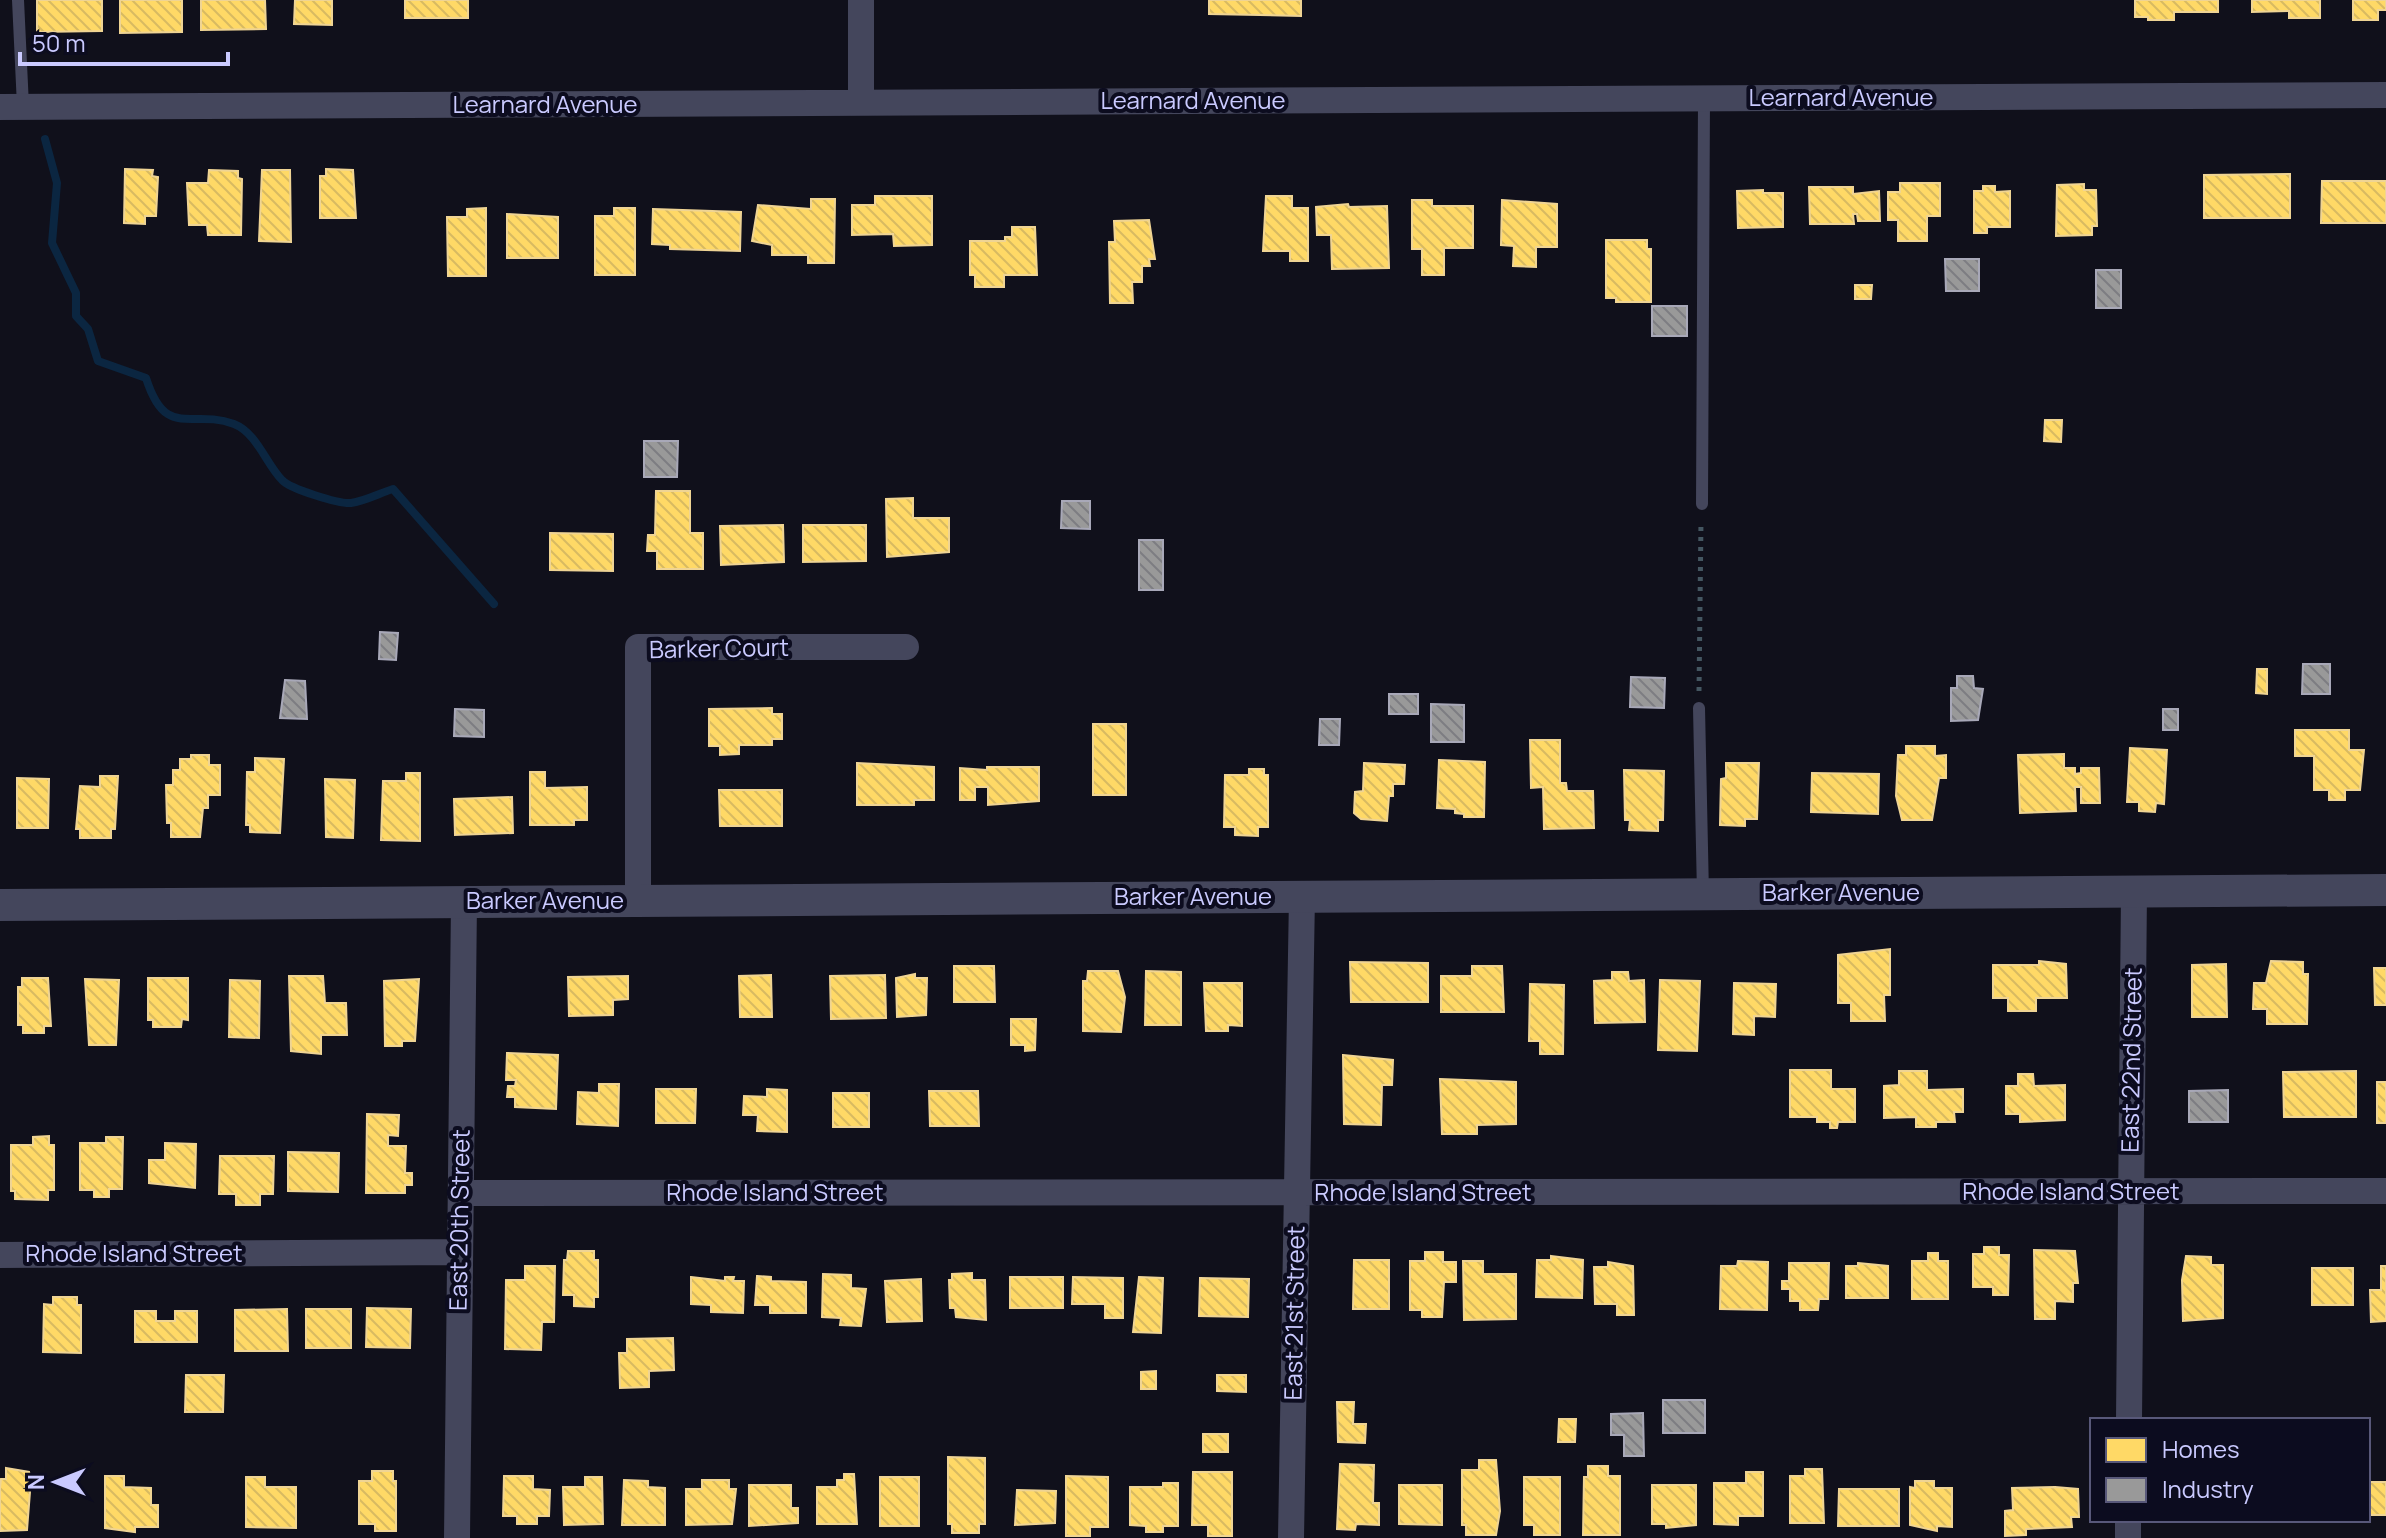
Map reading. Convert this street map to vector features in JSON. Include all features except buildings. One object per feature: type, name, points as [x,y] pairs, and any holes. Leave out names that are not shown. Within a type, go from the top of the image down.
[{"type":"street","points":[[861,0],[861,102]]},
{"type":"street","name":"Learnard Avenue","points":[[12,107],[2386,95]]},
{"type":"street","name":"Barker Court","points":[[638,900],[638,647],[906,647]]},
{"type":"street","name":"Barker Avenue","points":[[0,905],[2386,890]]},
{"type":"street","name":"East 22nd Street","points":[[2129,1418],[2134,891]]},
{"type":"street","name":"East 21st Street","points":[[1291,1538],[1302,896]]},
{"type":"street","name":"East 20th Street","points":[[457,1538],[464,901]]},
{"type":"street","name":"Rhode Island Street","points":[[460,1193],[2386,1191]]},
{"type":"street","name":"Rhode Island Street","points":[[0,1255],[460,1252]]},
{"type":"lane","points":[[12,107],[18,0]]},
{"type":"lane","points":[[1702,504],[1704,99]]},
{"type":"lane","points":[[1699,708],[1703,894]]},
{"type":"path","points":[[1699,708],[1702,504]]},
{"type":"waterway","points":[[45,139],[57,183],[52,243],[76,293],[76,316],[88,329],[98,361],[146,378],[162,410],[171,416],[219,420],[242,428],[282,480],[294,488],[345,503],[393,489],[494,604]]}]
